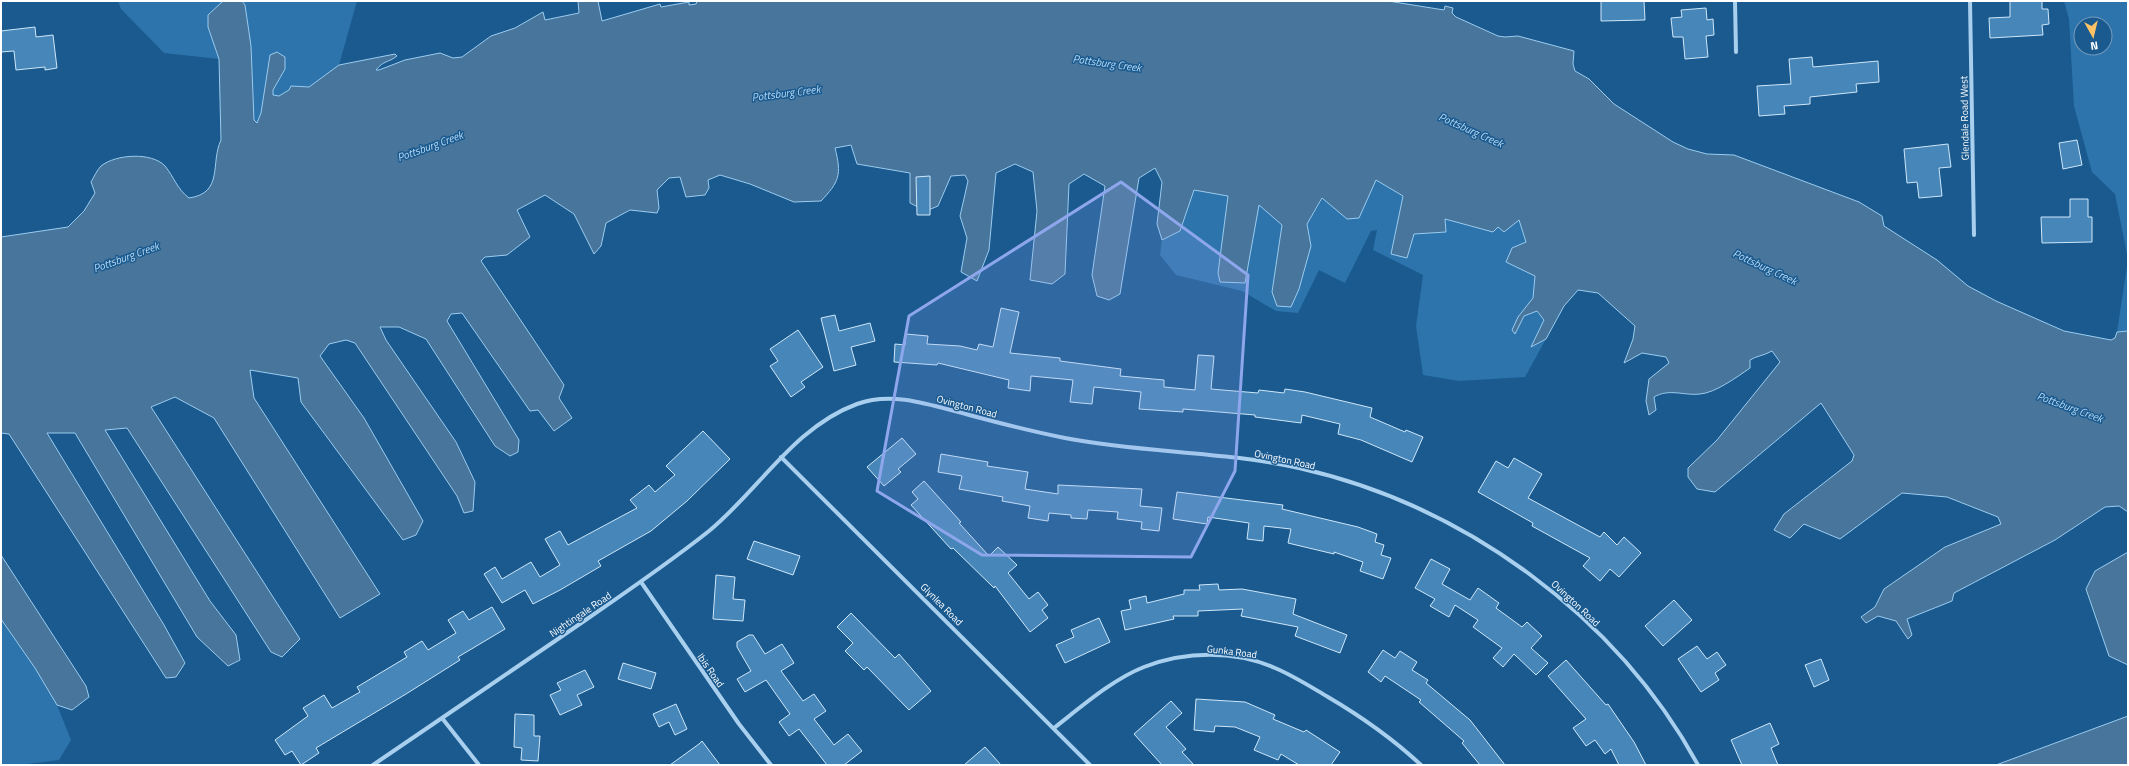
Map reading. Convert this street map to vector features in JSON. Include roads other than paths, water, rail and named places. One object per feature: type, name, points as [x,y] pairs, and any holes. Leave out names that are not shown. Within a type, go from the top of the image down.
[{"type":"street","points":[[1735,1],[1736,52]]},
{"type":"street","name":"Glendale Road West","points":[[1970,1],[1974,235]]},
{"type":"street","name":"Ovington Road","points":[[781,457],[809,432],[842,410],[864,402],[903,400],[926,402],[1033,431],[1071,439],[1248,459],[1299,468],[1368,489],[1437,517],[1466,532],[1495,550],[1559,596],[1591,626],[1638,677],[1664,711],[1698,765]]},
{"type":"street","name":"Nightingale Road","points":[[373,765],[641,582],[712,528],[752,490],[781,457]]},
{"type":"street","name":"Glynlea Road","points":[[781,457],[1090,765]]},
{"type":"street","name":"Ibis Road","points":[[641,582],[739,724],[771,765]]},
{"type":"street","name":"Gunka Road","points":[[1054,728],[1088,701],[1144,667],[1167,660],[1196,655],[1229,656],[1255,661],[1292,676],[1364,718],[1421,765]]},
{"type":"street","points":[[442,718],[478,765]]},
{"type":"water","name":"Pottsburg Creek","points":[[223,1],[242,1],[245,5],[251,46],[254,120],[257,123],[261,113],[270,55],[277,52],[285,57],[285,69],[273,90],[273,95],[279,96],[289,90],[291,86],[309,87],[339,65],[395,54],[397,56],[381,65],[376,70],[379,70],[405,60],[440,53],[453,58],[462,57],[491,36],[515,28],[543,12],[545,20],[579,13],[578,1],[598,1],[602,21],[660,4],[661,7],[689,2],[689,5],[696,4],[697,1],[1388,1],[1444,10],[1445,6],[1453,8],[1452,13],[1456,17],[1498,36],[1518,36],[1574,51],[1573,64],[1575,71],[1589,79],[1614,104],[1673,142],[1688,149],[1707,154],[1734,155],[1859,202],[1882,216],[1884,226],[1937,260],[1968,286],[1996,301],[2064,331],[2111,340],[2115,338],[2117,332],[2128,331],[2128,512],[2119,506],[2105,507],[2055,540],[1954,593],[1952,601],[1907,619],[1912,635],[1908,639],[1896,621],[1878,616],[1866,623],[1861,617],[1875,607],[1884,589],[1945,547],[2001,524],[1998,517],[1947,497],[1902,493],[1840,539],[1804,524],[1790,538],[1774,530],[1784,514],[1852,461],[1854,455],[1821,403],[1715,492],[1697,489],[1688,477],[1688,468],[1717,440],[1780,362],[1772,351],[1750,360],[1750,368],[1726,384],[1712,391],[1700,394],[1660,394],[1654,397],[1656,410],[1649,415],[1646,401],[1649,379],[1669,363],[1666,357],[1642,353],[1624,363],[1633,339],[1635,326],[1598,293],[1578,290],[1564,306],[1546,339],[1531,347],[1544,320],[1537,311],[1524,316],[1515,334],[1512,330],[1518,317],[1533,298],[1535,276],[1506,262],[1512,248],[1526,242],[1519,220],[1504,232],[1498,227],[1493,232],[1445,219],[1446,232],[1414,234],[1407,258],[1391,254],[1403,196],[1376,180],[1359,218],[1347,219],[1322,198],[1307,224],[1311,246],[1299,289],[1291,307],[1277,306],[1272,292],[1282,225],[1259,205],[1245,283],[1220,282],[1218,273],[1228,196],[1194,190],[1180,231],[1162,240],[1157,224],[1162,182],[1155,168],[1139,178],[1120,294],[1109,300],[1097,296],[1092,275],[1105,186],[1084,174],[1069,184],[1065,274],[1052,284],[1030,280],[1037,211],[1033,172],[1015,164],[996,173],[989,250],[977,281],[961,272],[967,238],[960,216],[968,181],[965,175],[951,176],[938,206],[926,211],[910,203],[910,173],[857,164],[851,145],[835,148],[838,165],[837,178],[832,188],[821,201],[794,202],[750,184],[720,175],[708,180],[709,188],[705,195],[686,197],[680,177],[669,178],[657,190],[659,208],[657,213],[630,210],[606,223],[601,246],[594,254],[574,214],[545,195],[517,210],[530,237],[507,255],[485,257],[481,261],[564,385],[559,398],[572,418],[554,431],[538,410],[530,411],[462,313],[451,314],[447,321],[519,440],[518,452],[510,456],[495,446],[426,339],[399,327],[380,327],[386,340],[456,442],[475,482],[473,511],[464,513],[457,496],[355,343],[346,340],[329,344],[320,356],[364,418],[423,521],[416,535],[403,540],[301,402],[298,378],[250,370],[254,398],[380,594],[340,618],[214,418],[175,397],[151,407],[300,639],[282,657],[271,652],[127,428],[105,430],[210,601],[236,635],[240,660],[228,666],[197,637],[75,433],[47,433],[164,625],[185,663],[176,677],[166,678],[9,434],[1,433],[1,237],[68,227],[84,211],[95,193],[91,182],[98,169],[108,162],[124,157],[134,156],[152,158],[159,161],[165,166],[181,191],[189,198],[200,195],[207,190],[212,184],[221,140],[219,59],[208,27],[208,15]]},
{"type":"water","points":[[2128,552],[2128,665],[2109,656],[2086,589],[2095,571]]},
{"type":"water","points":[[1,555],[86,686],[89,697],[72,710],[57,705],[35,668],[1,619]]},
{"type":"water","points":[[2128,716],[2128,765],[1996,765]]}]
